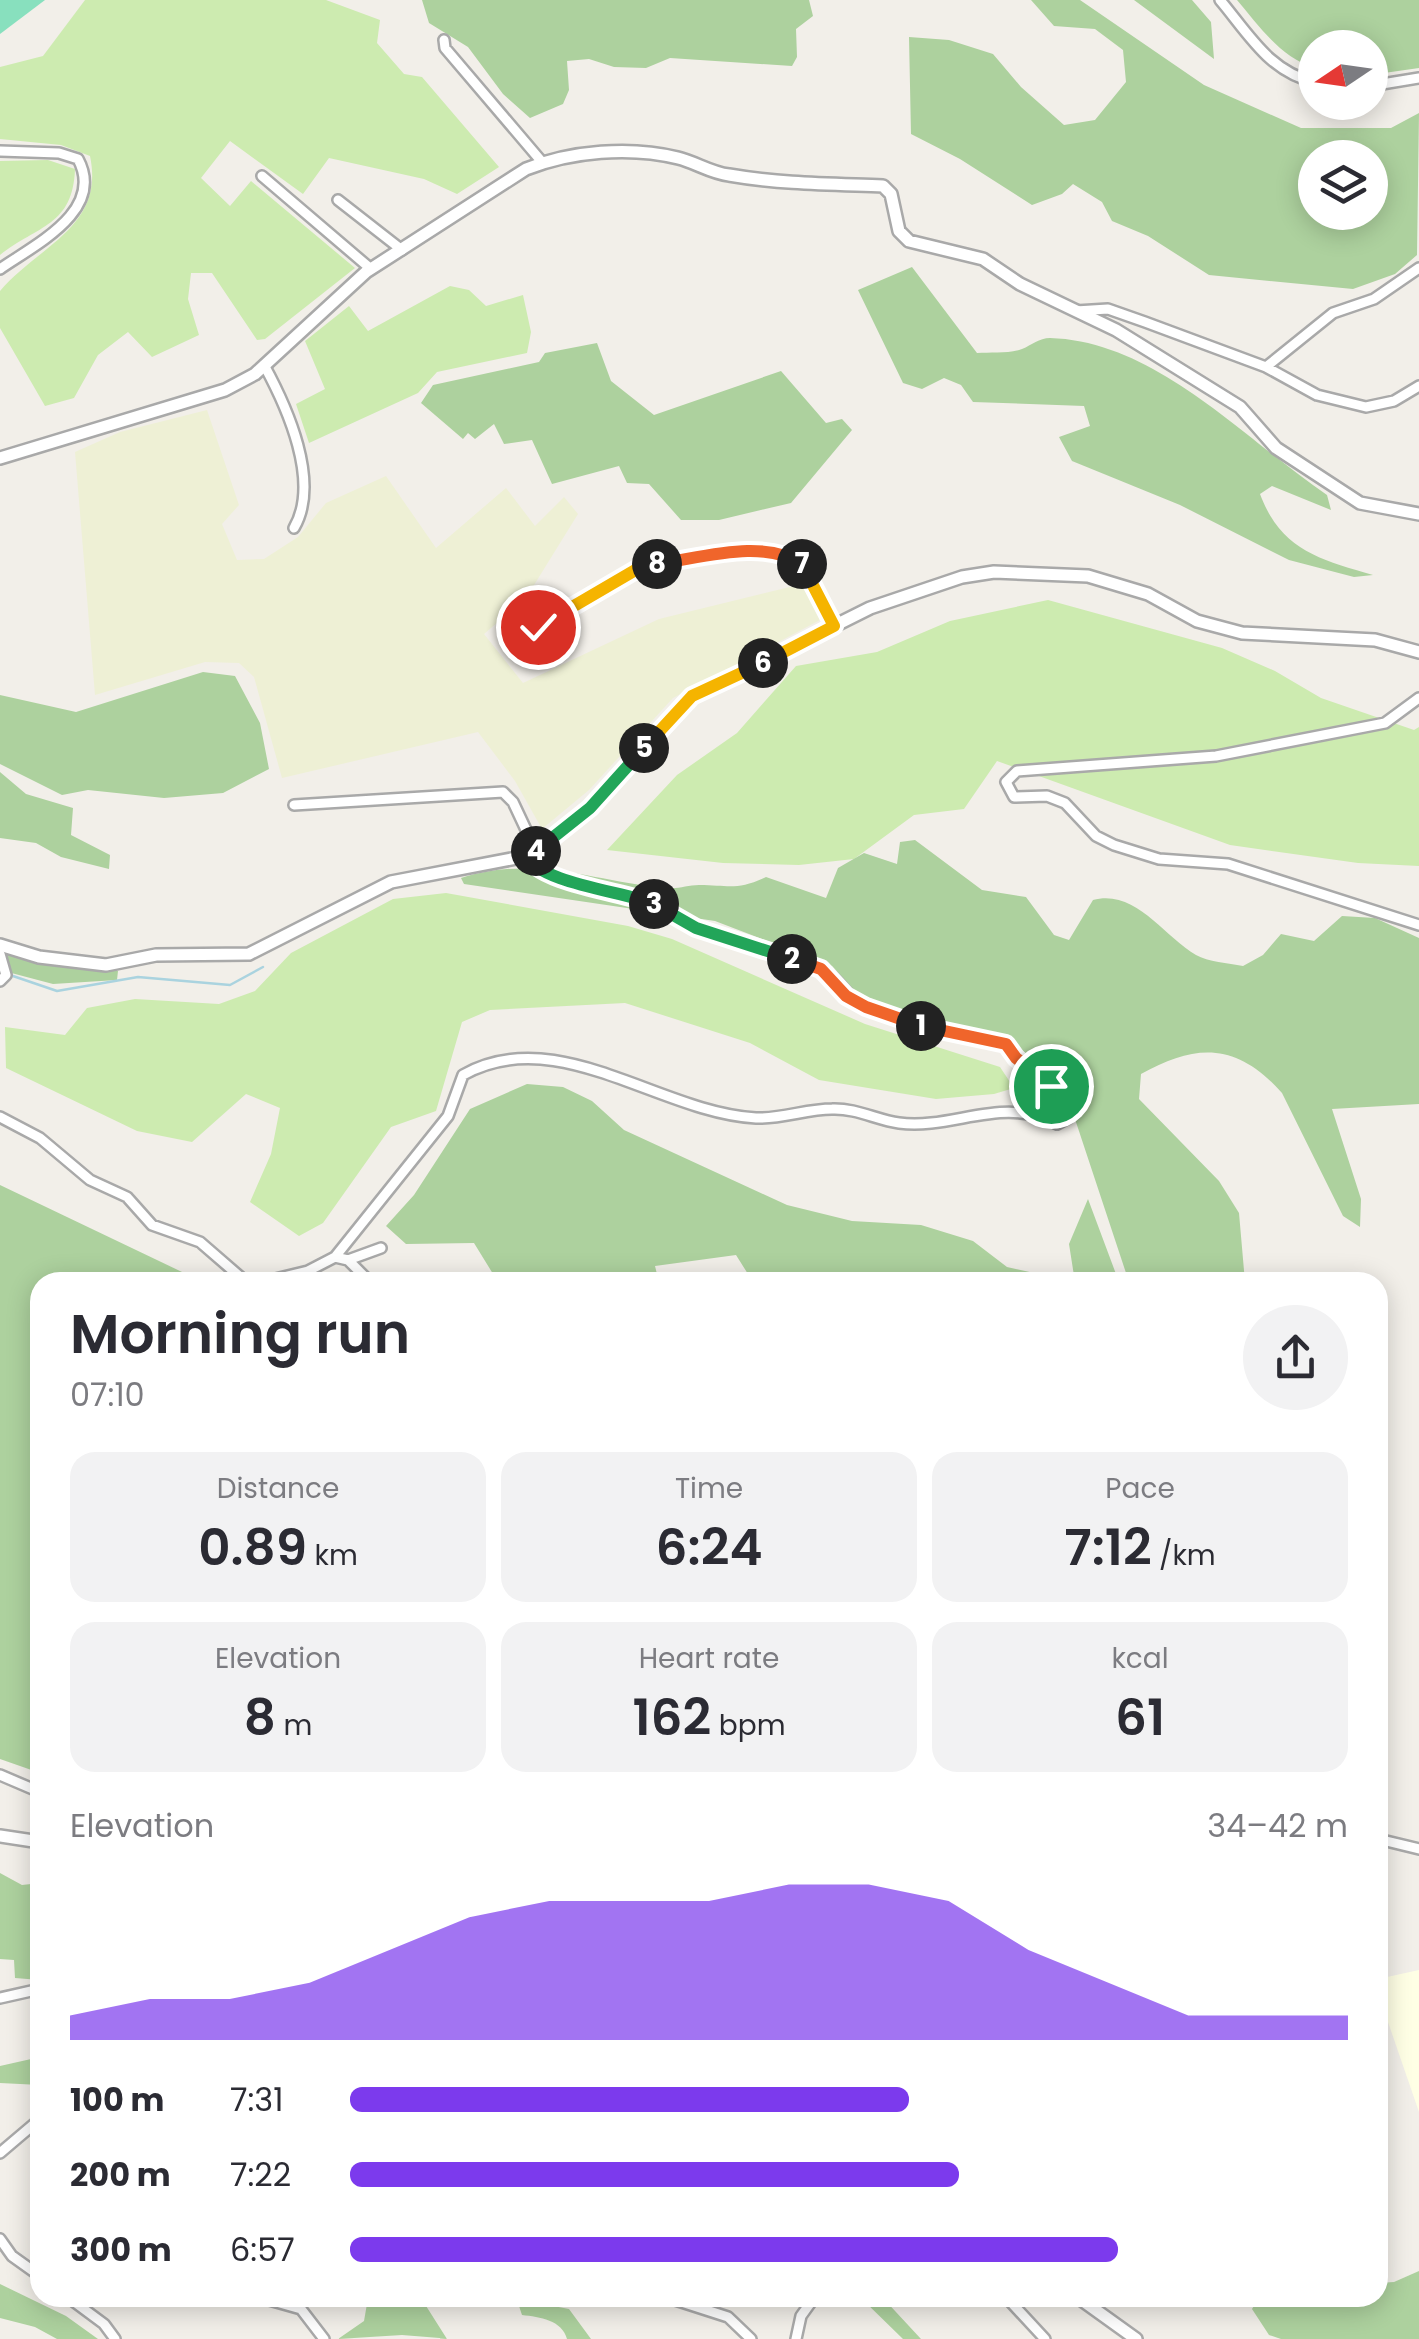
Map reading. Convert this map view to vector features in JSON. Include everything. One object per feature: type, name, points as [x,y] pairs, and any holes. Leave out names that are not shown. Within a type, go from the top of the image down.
[{"type":"street","points":[[1220,0],[1258,48],[1298,79]]},
{"type":"street","points":[[444,40],[445,48],[542,162]]},
{"type":"street","points":[[1388,83],[1419,78]]},
{"type":"street","points":[[0,150],[59,153],[78,159],[84,188],[78,210],[0,269]]},
{"type":"street","points":[[0,458],[225,390],[264,365],[372,268],[542,162],[644,152],[689,160],[722,174],[800,186],[883,186],[891,194],[899,230],[910,241],[983,259],[1116,330],[1240,407],[1276,448],[1360,503],[1419,514]]},
{"type":"street","points":[[262,176],[372,268]]},
{"type":"street","points":[[338,200],[402,250]]},
{"type":"street","points":[[1266,367],[1333,313],[1374,299],[1419,268]]},
{"type":"street","points":[[1076,310],[1108,309],[1266,367],[1317,395],[1366,407],[1394,401],[1419,386]]},
{"type":"street","points":[[264,365],[283,400],[300,460],[303,512],[294,528]]},
{"type":"street","points":[[538,627],[644,565],[766,550],[788,555],[804,566],[834,626]]},
{"type":"street","points":[[0,945],[39,956],[106,965],[156,955],[249,954],[391,882],[531,854],[590,808],[692,696],[834,626],[962,577],[994,572],[1088,576],[1134,589],[1197,621],[1242,633],[1335,636],[1419,652]]},
{"type":"street","points":[[1419,698],[1385,723],[1216,756],[1017,772],[1006,782],[1014,797],[1048,796],[1065,802],[1096,836],[1114,844],[1160,859],[1228,864],[1419,926]]},
{"type":"street","points":[[294,805],[503,792],[513,802],[531,864],[553,876],[647,901],[676,912],[696,928],[821,969],[846,996],[866,1007],[939,1031],[1006,1044],[1016,1058],[1051,1086],[1068,1118],[1056,1124],[1014,1110],[900,1123],[834,1108],[757,1118],[698,1106],[574,1063],[518,1059],[481,1064],[462,1075],[448,1116],[334,1257],[300,1272]]},
{"type":"street","points":[[0,954],[6,965],[2,981]]},
{"type":"street","points":[[0,1117],[40,1138],[90,1180],[127,1197],[152,1225],[200,1242],[234,1272]]},
{"type":"street","points":[[334,1257],[348,1260],[381,1248]]},
{"type":"street","points":[[348,1260],[360,1272]]},
{"type":"street","points":[[0,1775],[30,1788]]},
{"type":"street","points":[[0,1836],[30,1838]]},
{"type":"street","points":[[1388,1842],[1419,1850]]},
{"type":"street","points":[[0,1998],[30,1991]]},
{"type":"street","points":[[0,2153],[30,2128]]},
{"type":"street","points":[[0,2240],[12,2256],[30,2269]]},
{"type":"street","points":[[81,2307],[104,2324],[115,2339]]},
{"type":"street","points":[[294,2307],[301,2309],[324,2339]]},
{"type":"street","points":[[697,2307],[728,2317],[751,2339]]},
{"type":"street","points":[[796,2339],[801,2316],[808,2307]]},
{"type":"street","points":[[1015,2307],[1045,2339]]},
{"type":"street","points":[[1092,2307],[1136,2339]]},
{"type":"shaded area","points":[[207,410],[239,505],[222,524],[237,560],[264,559],[298,537],[326,503],[386,476],[436,548],[506,488],[535,526],[564,497],[578,514],[526,598],[484,634],[523,683],[659,619],[806,583],[820,620],[673,698],[589,790],[542,829],[515,781],[478,732],[282,778],[254,677],[239,663],[205,662],[95,695],[75,452],[120,432]]},
{"type":"shaded area","points":[[1419,1970],[1419,2112],[1388,2022],[1388,1977]]},
{"type":"green space","points":[[0,0],[45,0],[0,34]]},
{"type":"green space","points":[[85,0],[326,0],[380,20],[377,43],[404,74],[422,77],[499,167],[457,194],[424,179],[329,158],[303,194],[230,141],[201,178],[230,206],[251,181],[355,268],[265,339],[257,340],[212,273],[191,273],[188,299],[199,335],[152,357],[128,332],[98,355],[74,398],[45,406],[0,328],[0,291],[78,218],[88,201],[92,180],[90,156],[61,145],[0,139],[0,67],[43,56]]},
{"type":"green space","points":[[422,0],[809,0],[813,16],[796,29],[797,57],[792,66],[670,58],[646,68],[614,67],[589,59],[567,61],[569,90],[563,104],[530,118],[503,94],[468,47],[429,23]]},
{"type":"green space","points":[[1031,0],[1080,0],[1204,85],[1301,128],[1391,128],[1419,113],[1417,255],[1395,274],[1353,289],[1209,275],[1148,236],[1112,221],[1102,202],[1073,184],[1062,194],[1032,205],[960,159],[911,134],[909,37],[949,40],[993,54],[1021,87],[1064,125],[1095,120],[1126,82],[1123,50],[1095,29],[1054,26]]},
{"type":"green space","points":[[1134,0],[1192,0],[1211,22],[1214,59]]},
{"type":"green space","points":[[1237,0],[1419,0],[1419,68],[1388,72],[1388,30],[1298,30],[1298,60],[1262,30]]},
{"type":"green space","points":[[48,160],[75,169],[68,202],[51,222],[0,255],[0,161]]},
{"type":"green space","points":[[912,267],[977,353],[1017,351],[1046,338],[1089,343],[1162,374],[1197,397],[1327,495],[1331,510],[1272,486],[1260,494],[1279,528],[1304,550],[1373,575],[1354,577],[1289,560],[1180,505],[1072,461],[1059,437],[1090,426],[1084,406],[973,402],[961,385],[944,378],[922,389],[903,383],[858,290]]},
{"type":"green space","points":[[450,286],[469,290],[486,306],[523,295],[531,332],[527,353],[437,372],[418,393],[309,443],[296,404],[325,389],[305,341],[349,306],[368,331]]},
{"type":"green space","points":[[597,343],[611,381],[654,415],[781,371],[826,423],[842,419],[852,430],[791,503],[719,520],[681,520],[649,484],[627,483],[619,466],[552,484],[532,440],[504,444],[494,424],[475,439],[468,433],[463,439],[421,403],[433,385],[539,362],[545,353]]},
{"type":"green space","points":[[1048,600],[1222,648],[1275,671],[1321,698],[1414,730],[1419,727],[1419,866],[1358,863],[1230,845],[997,761],[964,809],[914,815],[854,859],[799,865],[723,863],[607,850],[677,775],[737,733],[796,666],[877,652],[950,621]]},
{"type":"green space","points":[[203,672],[235,676],[260,723],[269,769],[223,793],[164,798],[88,790],[62,795],[0,764],[0,695],[76,712]]},
{"type":"green space","points":[[0,772],[26,794],[73,808],[71,835],[110,855],[109,869],[61,857],[36,843],[0,838]]},
{"type":"green space","points":[[915,840],[982,890],[1026,897],[1054,935],[1069,940],[1093,900],[1108,898],[1136,908],[1196,955],[1243,966],[1263,955],[1281,934],[1314,941],[1342,916],[1375,918],[1419,938],[1419,1104],[1332,1109],[1361,1199],[1360,1227],[1343,1216],[1282,1093],[1249,1064],[1232,1056],[1198,1053],[1141,1074],[1139,1099],[1219,1181],[1239,1213],[1244,1272],[1126,1272],[1071,1107],[1049,1075],[1009,1038],[908,1014],[855,992],[832,966],[715,921],[464,884],[461,878],[489,871],[540,869],[672,888],[740,886],[766,877],[826,898],[838,868],[864,853],[897,864],[900,842]]},
{"type":"green space","points":[[446,893],[628,926],[672,939],[865,1024],[1000,1067],[1014,1088],[994,1094],[936,1099],[819,1080],[750,1043],[625,1003],[490,1010],[462,1022],[436,1111],[391,1127],[323,1223],[299,1236],[250,1202],[271,1154],[280,1108],[246,1094],[192,1142],[137,1131],[6,1068],[5,1027],[65,1035],[87,1008],[135,999],[219,1004],[255,991],[291,953],[393,899]]},
{"type":"green space","points":[[0,948],[118,971],[117,980],[53,984],[0,970]]},
{"type":"green space","points":[[527,1084],[563,1087],[592,1101],[624,1130],[787,1205],[852,1221],[921,1225],[973,1241],[1007,1267],[1030,1272],[747,1272],[736,1255],[655,1266],[656,1272],[492,1272],[474,1243],[406,1244],[386,1226],[414,1195],[470,1109]]},
{"type":"green space","points":[[0,1185],[182,1272],[30,1272],[30,1770],[0,1759]]},
{"type":"green space","points":[[1088,1199],[1115,1272],[1073,1272],[1069,1244]]},
{"type":"green space","points":[[0,1873],[22,1885],[30,1884],[30,1979],[15,1978],[14,1960],[0,1959]]},
{"type":"green space","points":[[30,2059],[30,2084],[0,2083],[0,2066]]},
{"type":"green space","points":[[1419,2271],[1419,2339],[1281,2339],[1269,2335],[1252,2309],[1388,2307],[1388,2282]]},
{"type":"green space","points":[[0,2284],[30,2299],[30,2307],[47,2307],[98,2339],[57,2339],[35,2327],[0,2318]]},
{"type":"green space","points":[[366,2307],[427,2307],[447,2339],[402,2335],[338,2339],[364,2321]]},
{"type":"green space","points":[[519,2307],[569,2309],[591,2339],[567,2339],[555,2324],[522,2315]]},
{"type":"green space","points":[[870,2307],[891,2307],[921,2339],[903,2339]]},
{"type":"waterway","points":[[10,975],[57,991],[138,977],[230,985],[263,967]]},
{"type":"route","points":[[538,627],[644,565],[766,550],[788,555],[804,566],[834,626],[726,683],[692,696],[590,808],[554,840],[527,856],[531,864],[553,876],[647,901],[676,912],[696,928],[821,969],[834,977],[846,996],[866,1007],[939,1031],[1006,1044],[1016,1058],[1051,1086]]}]
